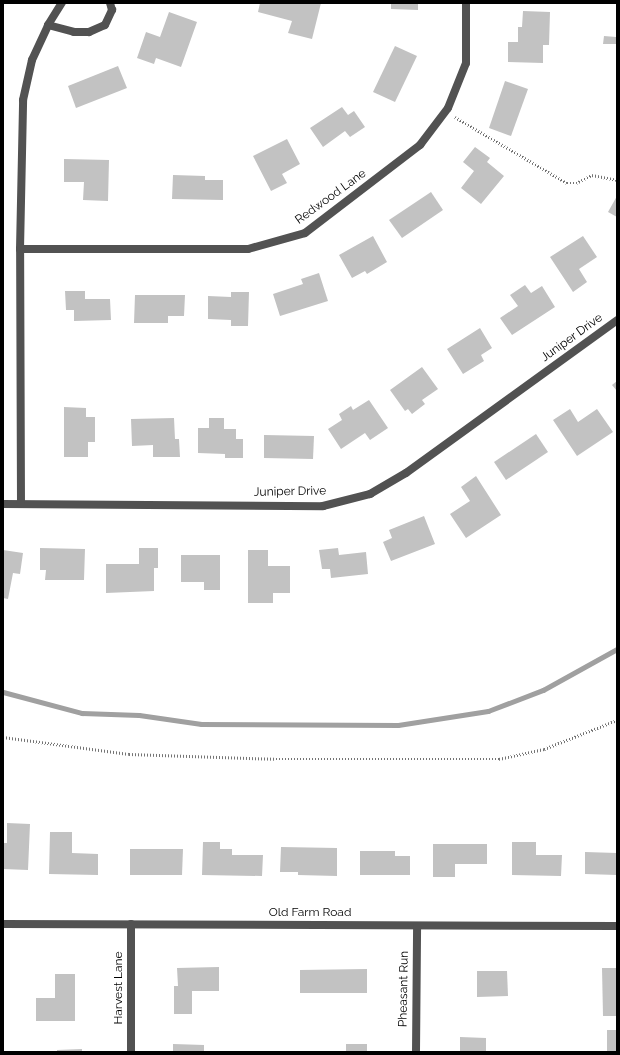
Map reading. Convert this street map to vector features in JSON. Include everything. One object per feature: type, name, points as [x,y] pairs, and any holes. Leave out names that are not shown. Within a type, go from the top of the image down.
[{"type":"street","points":[[21,504],[20,249],[23,100],[32,60],[48,25],[62,3]]},
{"type":"street","points":[[48,25],[74,32],[89,32],[105,25],[112,10],[110,3]]},
{"type":"street","name":"Redwood Lane","points":[[20,249],[248,249],[305,234],[420,145],[446,111],[466,63],[466,3]]},
{"type":"street","name":"Juniper Drive","points":[[3,504],[323,506],[370,494],[406,473],[617,320]]},
{"type":"street","name":"Old Farm Road","points":[[3,924],[617,926]]},
{"type":"street","name":"Harvest Lane","points":[[131,924],[131,1052]]},
{"type":"street","name":"Pheasant Run","points":[[416,1052],[417,926]]},
{"type":"path","points":[[446,111],[567,183],[576,183],[592,175],[617,180]]},
{"type":"path","points":[[3,737],[129,754],[276,759],[499,759],[544,749],[617,720]]},
{"type":"building","points":[[260,3],[321,3],[312,39],[288,33],[292,21],[258,12]]},
{"type":"building","points":[[391,3],[418,3],[418,10],[391,9]]},
{"type":"building","points":[[523,11],[550,12],[549,45],[543,45],[543,63],[508,62],[508,42],[518,42],[518,27],[522,27]]},
{"type":"building","points":[[169,12],[197,22],[181,67],[156,58],[154,64],[137,58],[146,32],[160,37]]},
{"type":"building","points":[[604,36],[616,37],[616,44],[603,44]]},
{"type":"building","points":[[395,46],[417,56],[395,102],[373,92]]},
{"type":"building","points":[[118,66],[127,88],[76,108],[68,86]]},
{"type":"building","points":[[505,81],[528,89],[511,136],[489,128]]},
{"type":"building","points":[[342,107],[348,115],[354,111],[365,127],[350,137],[345,131],[323,147],[310,128]]},
{"type":"building","points":[[287,139],[300,164],[282,174],[287,183],[271,191],[253,156]]},
{"type":"building","points":[[475,147],[490,158],[487,162],[504,176],[481,204],[461,188],[474,171],[463,162]]},
{"type":"building","points":[[64,159],[109,160],[108,201],[83,200],[84,182],[64,182]]},
{"type":"building","points":[[173,175],[205,176],[205,180],[223,180],[223,200],[172,199]]},
{"type":"building","points":[[431,192],[443,210],[402,238],[389,220]]},
{"type":"building","points":[[617,196],[617,217],[608,212]]},
{"type":"building","points":[[373,236],[387,262],[367,274],[365,271],[352,278],[339,255]]},
{"type":"building","points":[[583,236],[597,257],[579,269],[587,282],[573,292],[550,257]]},
{"type":"building","points":[[319,273],[328,301],[280,316],[273,294],[303,284],[301,279]]},
{"type":"building","points":[[525,285],[531,293],[542,286],[555,307],[512,335],[500,318],[518,306],[510,295]]},
{"type":"building","points":[[65,291],[85,291],[85,299],[110,299],[111,320],[74,321],[74,310],[66,310]]},
{"type":"building","points":[[231,292],[249,292],[248,326],[231,326],[231,320],[208,319],[208,296],[231,297]]},
{"type":"building","points":[[135,295],[185,295],[184,316],[168,316],[168,323],[134,323]]},
{"type":"building","points":[[480,328],[492,348],[481,355],[484,361],[463,374],[447,349]]},
{"type":"building","points":[[422,367],[438,389],[422,400],[425,404],[412,414],[408,409],[405,411],[390,390]]},
{"type":"building","points":[[617,381],[617,391],[612,385]]},
{"type":"building","points":[[369,400],[388,428],[370,440],[365,433],[341,449],[328,429],[342,420],[339,414],[351,406],[353,410]]},
{"type":"building","points":[[64,407],[86,408],[86,417],[95,417],[95,442],[88,442],[88,457],[64,457]]},
{"type":"building","points":[[570,409],[578,422],[597,409],[613,432],[577,456],[553,420]]},
{"type":"building","points":[[174,418],[175,439],[179,439],[180,457],[153,457],[153,445],[132,446],[131,419]]},
{"type":"building","points":[[209,418],[224,418],[224,429],[236,429],[236,439],[243,439],[243,458],[225,458],[225,454],[198,453],[198,428],[209,428]]},
{"type":"building","points":[[536,434],[548,452],[506,480],[494,462]]},
{"type":"building","points":[[264,435],[314,436],[313,459],[264,458]]},
{"type":"building","points":[[476,476],[501,515],[466,538],[450,514],[470,501],[461,487]]},
{"type":"building","points":[[424,516],[435,544],[391,561],[383,542],[392,538],[389,530]]},
{"type":"building","points":[[40,548],[85,549],[84,580],[45,580],[46,570],[40,570]]},
{"type":"building","points":[[139,548],[158,548],[158,568],[154,568],[154,591],[106,593],[106,564],[139,564]]},
{"type":"building","points":[[338,548],[339,555],[366,552],[368,574],[331,578],[330,569],[322,569],[319,550]]},
{"type":"building","points":[[3,550],[23,553],[20,574],[13,573],[8,599],[3,598]]},
{"type":"building","points":[[248,550],[268,550],[268,566],[290,566],[290,593],[273,593],[273,603],[248,603]]},
{"type":"building","points":[[181,555],[220,555],[220,590],[204,590],[204,582],[181,582]]},
{"type":"building","points":[[7,823],[30,824],[28,870],[3,869],[3,843],[7,843]]},
{"type":"building","points":[[50,832],[72,832],[72,853],[98,854],[98,875],[49,874]]},
{"type":"building","points":[[203,842],[220,842],[220,849],[232,849],[232,855],[263,855],[262,876],[202,875]]},
{"type":"building","points":[[512,842],[536,842],[536,855],[562,855],[561,876],[512,875]]},
{"type":"building","points":[[433,844],[487,844],[487,864],[455,864],[455,877],[433,877]]},
{"type":"building","points":[[281,847],[337,848],[337,876],[298,875],[298,872],[280,872]]},
{"type":"building","points":[[130,849],[183,849],[182,875],[130,875]]},
{"type":"building","points":[[360,851],[395,851],[395,856],[410,856],[410,875],[360,875]]},
{"type":"building","points":[[585,852],[617,853],[617,875],[585,874]]},
{"type":"building","points":[[219,967],[219,991],[192,991],[192,1014],[174,1014],[174,986],[178,986],[177,968]]},
{"type":"building","points":[[602,968],[617,968],[617,1016],[603,1016]]},
{"type":"building","points":[[367,969],[367,993],[300,993],[300,970]]},
{"type":"building","points":[[477,971],[507,971],[508,996],[477,997]]},
{"type":"building","points":[[55,974],[75,974],[75,1021],[36,1021],[36,998],[55,998]]},
{"type":"building","points":[[607,1030],[617,1030],[617,1052],[607,1052]]},
{"type":"building","points":[[460,1037],[486,1038],[486,1052],[460,1052]]},
{"type":"building","points":[[173,1044],[204,1045],[204,1052],[173,1052]]},
{"type":"building","points":[[346,1044],[367,1044],[367,1052],[346,1052]]},
{"type":"building","points":[[82,1049],[82,1052],[57,1052],[57,1050]]},
{"type":"waterway","points":[[3,692],[82,713],[139,715],[201,724],[398,725],[488,711],[543,690],[617,649]]}]
